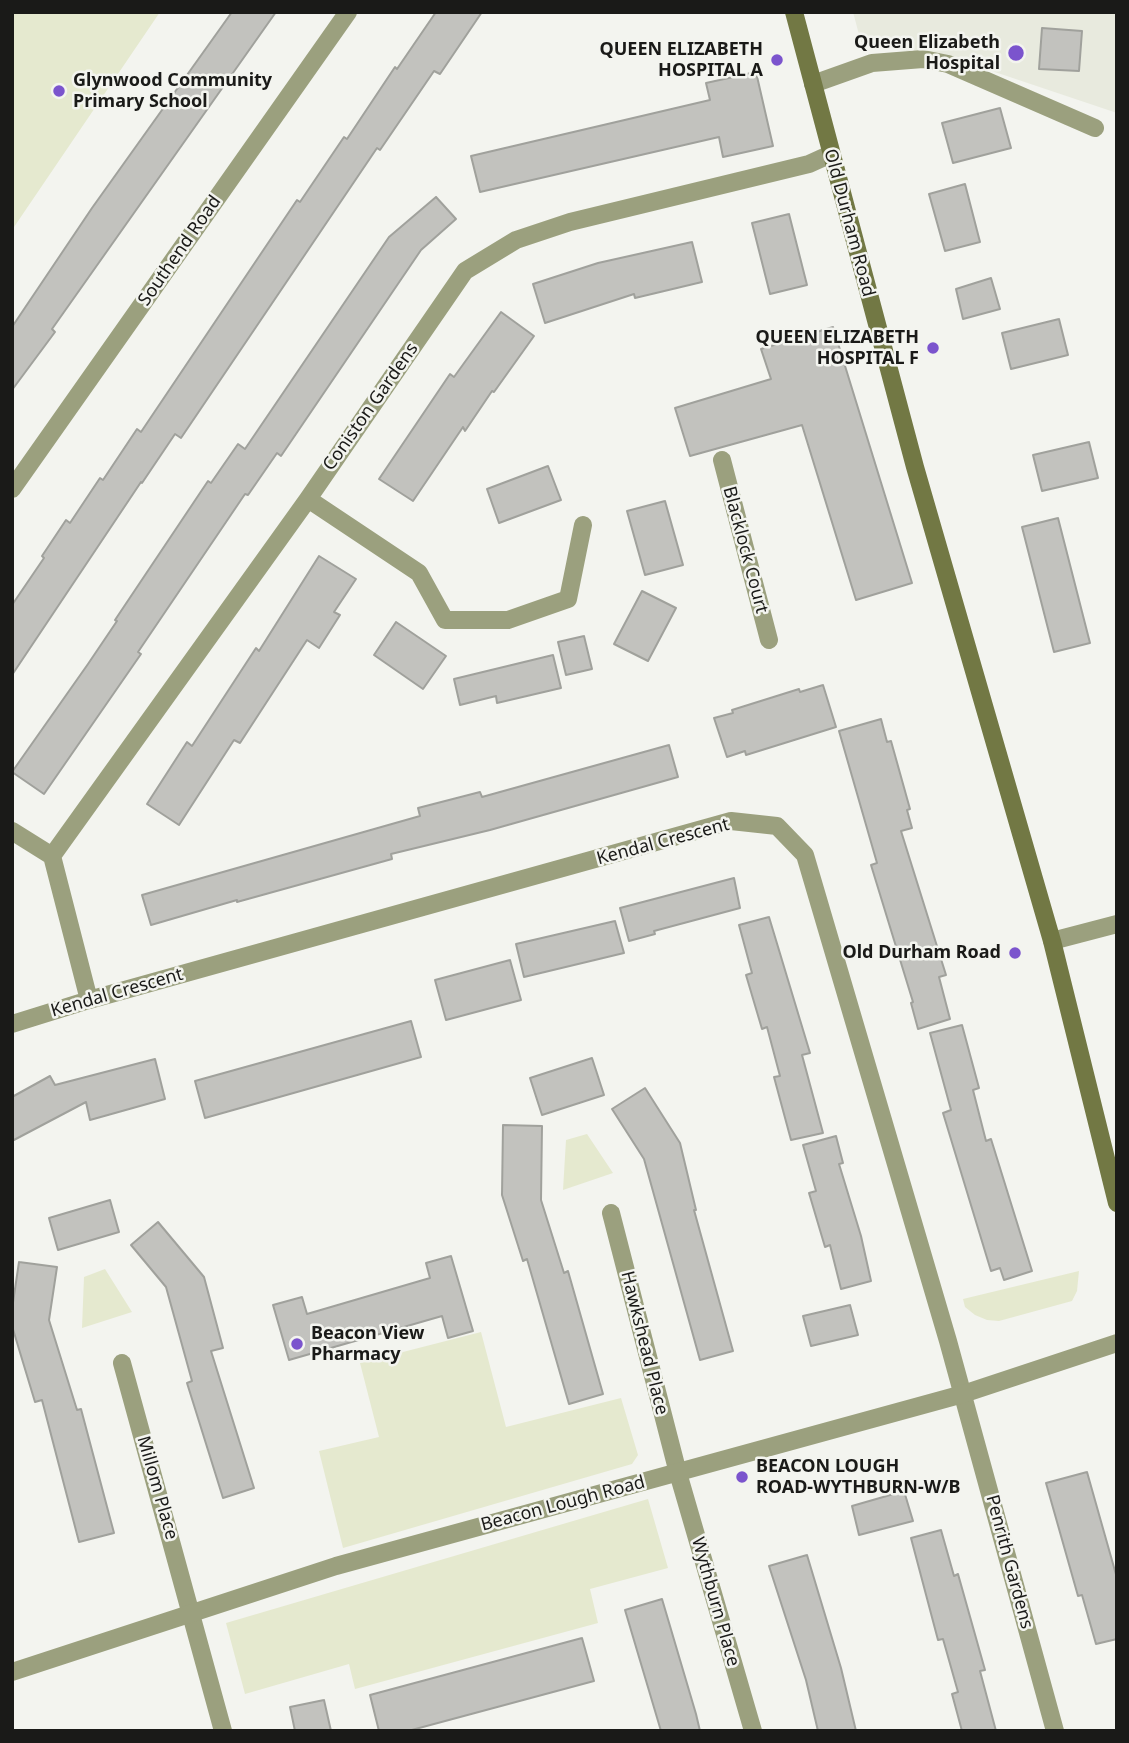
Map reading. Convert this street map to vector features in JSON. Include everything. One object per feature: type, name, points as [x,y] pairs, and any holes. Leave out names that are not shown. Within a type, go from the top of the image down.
[{"type":"main road","name":"Old Durham Road","points":[[794,12],[915,467],[1052,941],[1117,1203]]},
{"type":"street","name":"Southend Road","points":[[12,489],[348,12]]},
{"type":"street","points":[[813,84],[872,63],[923,59],[948,64],[1095,128]]},
{"type":"street","name":"Coniston Gardens","points":[[52,856],[308,499],[465,271],[516,240],[570,222],[808,164],[831,154]]},
{"type":"street","name":"Blacklock Court","points":[[722,460],[769,640]]},
{"type":"street","points":[[308,499],[419,573],[445,620],[508,620],[568,599],[583,524]]},
{"type":"street","name":"Kendal Crescent","points":[[12,1024],[89,1000],[731,821],[777,826],[805,855],[963,1394]]},
{"type":"street","points":[[12,831],[52,856],[89,1000]]},
{"type":"street","points":[[1052,941],[1117,924]]},
{"type":"street","name":"Hawkshead Place","points":[[611,1213],[678,1473]]},
{"type":"street","name":"Beacon Lough Road","points":[[12,1672],[336,1566],[963,1394],[1117,1343]]},
{"type":"street","name":"Millom Place","points":[[122,1363],[223,1731]]},
{"type":"street","name":"Penrith Gardens","points":[[963,1394],[1055,1731]]},
{"type":"street","name":"Wythburn Place","points":[[678,1473],[753,1731]]},
{"type":"shaded area","name":"Queen Elizabeth Hospital","points":[[853,12],[1117,12],[1117,113],[971,64],[861,42]]},
{"type":"green space","name":"Glynwood Community Primary School","points":[[12,12],[160,12],[12,230]]},
{"type":"green space","points":[[587,1134],[613,1173],[563,1190],[566,1140]]},
{"type":"green space","points":[[105,1269],[132,1312],[82,1328],[84,1277]]},
{"type":"green space","points":[[1079,1271],[1077,1291],[1072,1301],[999,1321],[987,1320],[965,1307],[963,1299]]},
{"type":"green space","points":[[481,1332],[506,1427],[621,1398],[638,1455],[632,1464],[343,1548],[319,1451],[379,1437],[360,1363]]},
{"type":"green space","points":[[648,1499],[668,1568],[590,1589],[598,1623],[355,1689],[349,1664],[245,1694],[226,1623]]},
{"type":"building","points":[[232,12],[276,12],[52,329],[55,332],[12,390],[12,327],[92,208]]},
{"type":"building","points":[[436,12],[482,12],[440,74],[434,71],[380,150],[377,148],[181,438],[175,434],[12,675],[12,605],[44,558],[42,556],[66,520],[70,523],[100,478],[103,480],[137,429],[141,432],[297,200],[300,202],[344,137],[347,139]]},
{"type":"building","points":[[1042,28],[1082,31],[1079,71],[1039,69]]},
{"type":"building","points":[[756,72],[773,146],[723,157],[719,137],[480,192],[471,156],[710,100],[706,83]]},
{"type":"building","points":[[1000,108],[1011,148],[953,163],[942,123]]},
{"type":"building","points":[[965,184],[980,242],[945,251],[929,194]]},
{"type":"building","points":[[436,197],[456,219],[421,250],[281,456],[277,453],[248,495],[245,494],[138,652],[141,654],[44,794],[12,772],[117,621],[115,620],[208,481],[211,483],[238,444],[245,449],[389,237]]},
{"type":"building","points":[[789,214],[807,285],[770,294],[752,223]]},
{"type":"building","points":[[692,242],[702,282],[635,298],[634,294],[545,323],[533,284],[598,263]]},
{"type":"building","points":[[991,278],[1000,309],[963,319],[956,289]]},
{"type":"building","points":[[501,312],[534,336],[465,431],[463,427],[413,501],[379,479],[450,374],[454,377]]},
{"type":"building","points":[[1059,319],[1068,355],[1011,369],[1002,333]]},
{"type":"building","points":[[833,327],[912,583],[856,600],[802,425],[690,456],[675,408],[771,379],[761,349]]},
{"type":"building","points":[[1089,442],[1098,478],[1042,491],[1033,455]]},
{"type":"building","points":[[548,466],[561,500],[499,523],[487,489]]},
{"type":"building","points":[[665,501],[683,565],[645,575],[627,511]]},
{"type":"building","points":[[1058,518],[1090,643],[1054,652],[1022,527]]},
{"type":"building","points":[[319,556],[356,579],[334,612],[340,615],[319,648],[307,640],[240,743],[234,740],[179,825],[147,804],[187,742],[192,746],[256,648],[259,651]]},
{"type":"building","points":[[642,591],[676,608],[648,661],[614,644]]},
{"type":"building","points":[[396,622],[446,656],[423,689],[374,655]]},
{"type":"building","points":[[584,636],[592,669],[566,675],[558,642]]},
{"type":"building","points":[[553,655],[561,688],[497,703],[496,696],[460,705],[454,679]]},
{"type":"building","points":[[823,685],[836,727],[746,755],[745,751],[727,757],[714,718],[799,689],[800,692]]},
{"type":"building","points":[[881,719],[887,742],[891,741],[910,809],[907,810],[912,828],[901,831],[946,975],[939,977],[950,1019],[918,1029],[911,1003],[913,1002],[871,865],[877,863],[839,731]]},
{"type":"building","points":[[669,745],[678,777],[490,830],[391,854],[392,859],[151,925],[142,895],[420,816],[418,808],[480,792],[482,797]]},
{"type":"building","points":[[734,878],[740,908],[654,931],[655,934],[629,941],[620,908]]},
{"type":"building","points":[[769,917],[810,1053],[802,1055],[823,1133],[791,1140],[774,1077],[780,1076],[767,1027],[762,1029],[746,975],[752,973],[739,925]]},
{"type":"building","points":[[615,921],[624,953],[524,977],[516,944]]},
{"type":"building","points":[[510,960],[521,1000],[446,1020],[435,980]]},
{"type":"building","points":[[411,1021],[421,1057],[205,1118],[195,1081]]},
{"type":"building","points":[[962,1025],[979,1088],[973,1090],[986,1141],[991,1139],[1032,1271],[1004,1280],[1000,1268],[991,1271],[943,1113],[951,1110],[930,1033]]},
{"type":"building","points":[[592,1058],[604,1095],[542,1115],[530,1078]]},
{"type":"building","points":[[155,1059],[165,1099],[90,1120],[86,1102],[12,1141],[12,1097],[50,1076],[55,1085]]},
{"type":"building","points":[[645,1088],[680,1143],[694,1210],[733,1351],[700,1360],[644,1159],[612,1109]]},
{"type":"building","points":[[503,1125],[542,1126],[541,1200],[564,1273],[568,1271],[603,1394],[569,1404],[527,1259],[523,1261],[502,1195]]},
{"type":"building","points":[[836,1136],[843,1163],[839,1164],[861,1236],[871,1281],[841,1289],[830,1245],[825,1247],[809,1193],[816,1191],[803,1145]]},
{"type":"building","points":[[110,1200],[119,1232],[58,1250],[49,1218]]},
{"type":"building","points":[[158,1222],[204,1277],[223,1348],[211,1351],[254,1488],[223,1498],[187,1383],[192,1381],[166,1287],[131,1245]]},
{"type":"building","points":[[451,1256],[473,1331],[448,1338],[442,1316],[289,1360],[273,1305],[302,1297],[307,1314],[430,1278],[426,1263]]},
{"type":"building","points":[[19,1262],[57,1267],[49,1320],[77,1410],[81,1409],[114,1533],[79,1542],[42,1400],[35,1402],[12,1326]]},
{"type":"building","points":[[850,1305],[858,1335],[811,1346],[803,1316]]},
{"type":"building","points":[[1087,1472],[1117,1578],[1117,1639],[1096,1644],[1082,1595],[1078,1596],[1046,1483]]},
{"type":"building","points":[[904,1491],[913,1521],[859,1535],[852,1506]]},
{"type":"building","points":[[941,1530],[954,1576],[958,1574],[985,1670],[980,1671],[996,1731],[962,1731],[952,1694],[958,1692],[943,1639],[938,1640],[911,1538]]},
{"type":"building","points":[[807,1555],[841,1668],[856,1731],[818,1731],[806,1680],[769,1566]]},
{"type":"building","points":[[662,1599],[700,1731],[661,1731],[625,1610]]},
{"type":"building","points":[[582,1638],[594,1681],[408,1731],[379,1731],[370,1695]]},
{"type":"building","points":[[324,1700],[331,1731],[295,1731],[290,1707]]},
{"type":"place","name":"Queen Elizabeth Hospital","points":[[1016,53]]},
{"type":"place","name":"QUEEN ELIZABETH HOSPITAL A","points":[[777,60]]},
{"type":"place","name":"Glynwood Community Primary School","points":[[59,91]]},
{"type":"place","name":"QUEEN ELIZABETH HOSPITAL F","points":[[933,348]]},
{"type":"place","name":"Old Durham Road","points":[[1015,953]]},
{"type":"place","name":"Beacon View Pharmacy","points":[[297,1344]]},
{"type":"place","name":"BEACON LOUGH ROAD-WYTHBURN-W/B","points":[[742,1477]]}]
